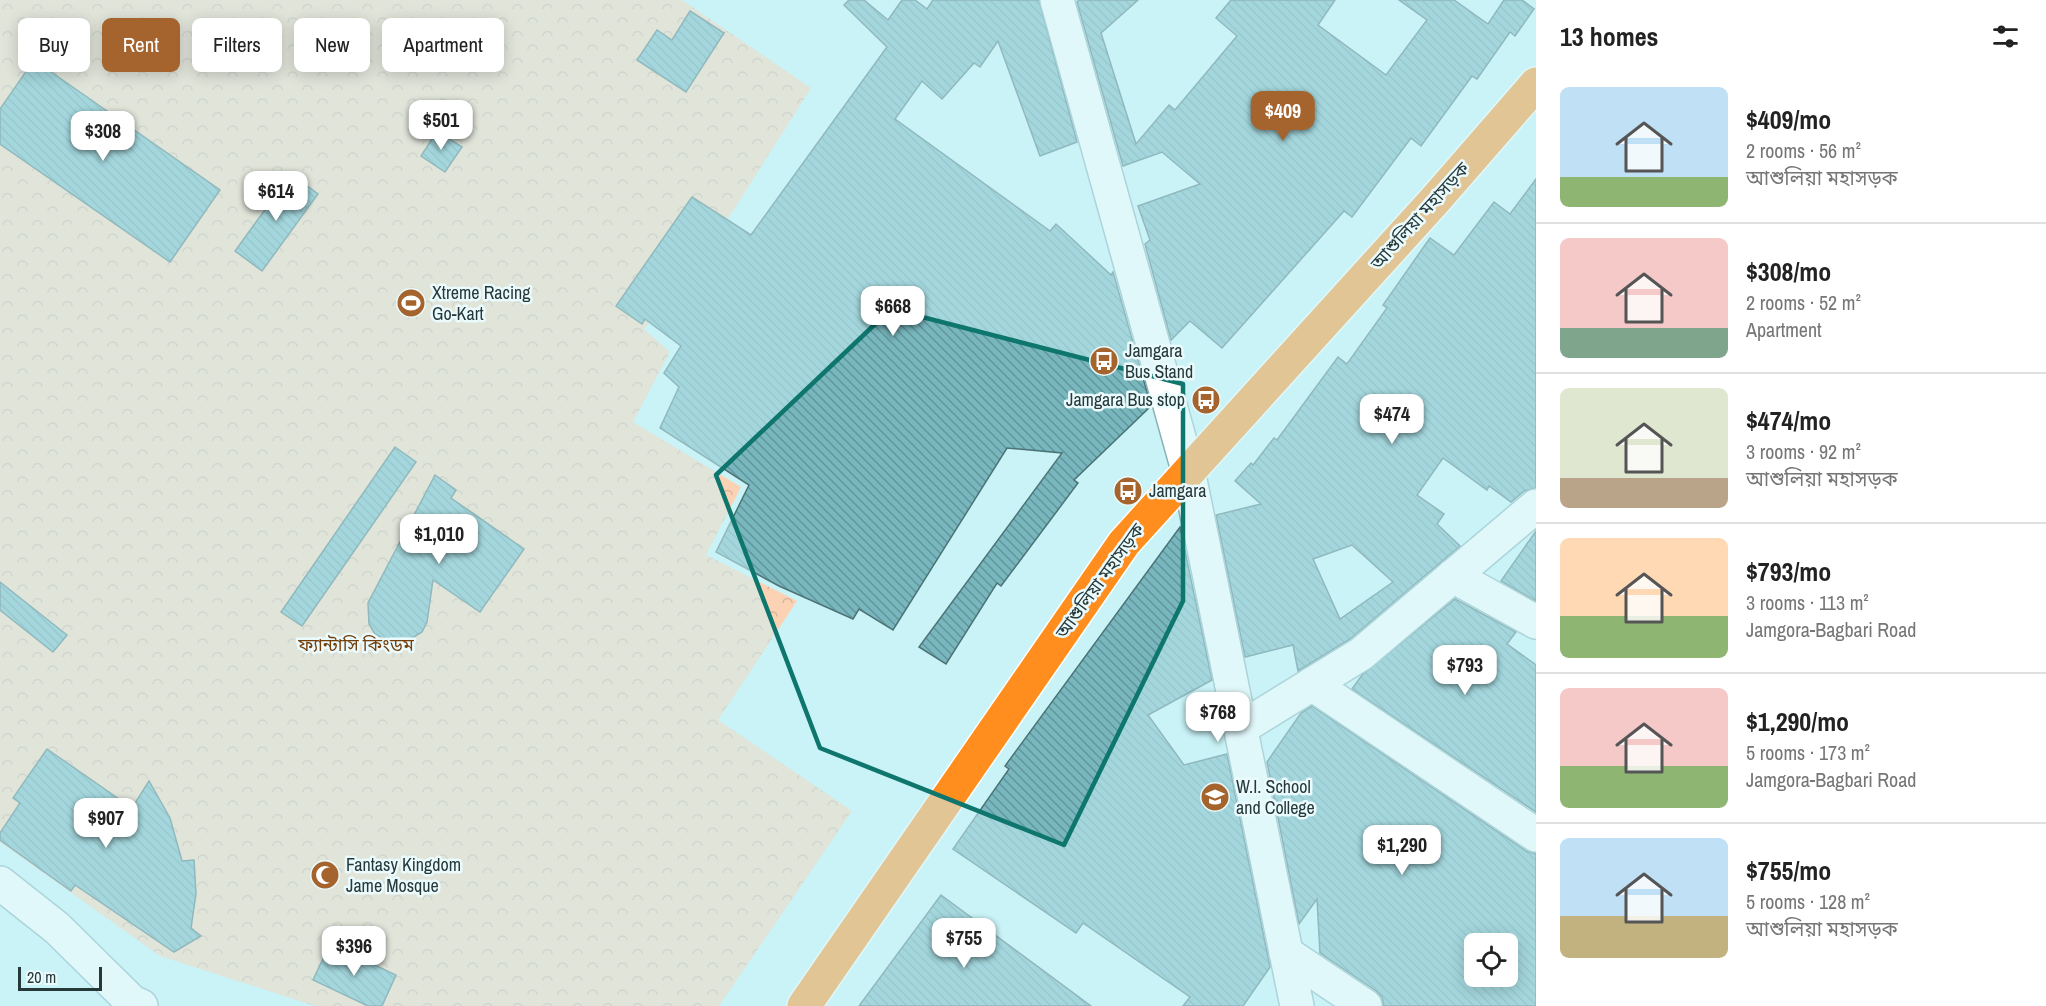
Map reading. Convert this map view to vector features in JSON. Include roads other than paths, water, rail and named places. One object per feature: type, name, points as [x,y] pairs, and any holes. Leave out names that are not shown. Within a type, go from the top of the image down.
[{"type":"highway","name":"আশুলিয়া মহাসড়ক","points":[[804,1006],[1124,543],[1436,199],[1536,84]]},
{"type":"street","points":[[1057,0],[1188,470],[1297,1006]]},
{"type":"street","points":[[1240,728],[1361,654],[1536,506]]},
{"type":"street","points":[[1453,576],[1536,621]]},
{"type":"street","points":[[1312,684],[1536,835]]},
{"type":"street","points":[[0,883],[57,928],[132,1002],[141,1006]]},
{"type":"street","points":[[1286,952],[1365,1006]]},
{"type":"place","name":"Xtreme Racing Go-Kart","points":[[411,303]]},
{"type":"place","name":"Jamgara Bus Stand","points":[[1104,361]]},
{"type":"place","name":"Jamgara Bus stop","points":[[1206,400]]},
{"type":"place","name":"Jamgara","points":[[1128,491]]},
{"type":"place","name":"W.I. School and College","points":[[1215,797]]},
{"type":"place","name":"Fantasy Kingdom Jame Mosque","points":[[325,875]]},
{"type":"park label","name":"ফ্যান্টাসি কিংডম","points":[[356,645]]}]
